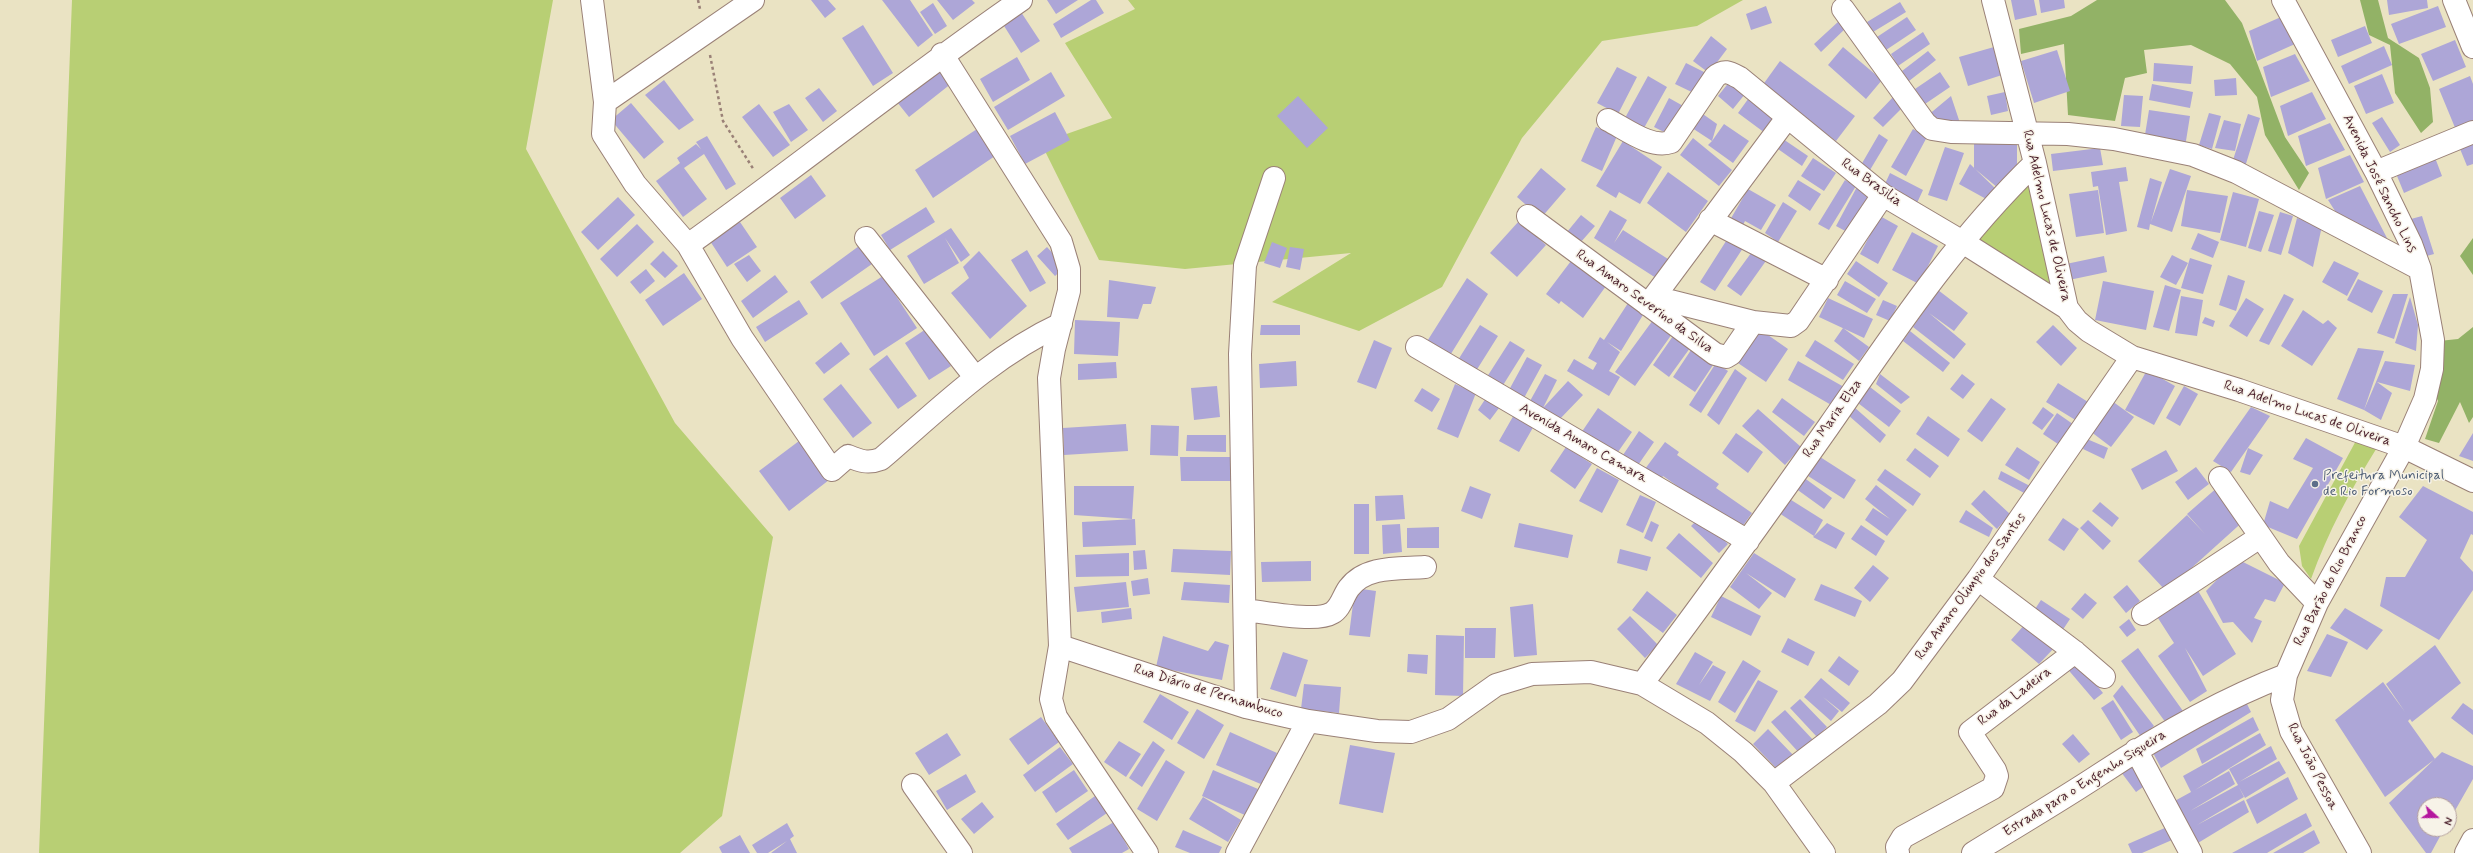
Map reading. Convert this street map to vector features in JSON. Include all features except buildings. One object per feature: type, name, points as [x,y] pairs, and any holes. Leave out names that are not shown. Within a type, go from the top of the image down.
[{"type":"street","points":[[592,0],[605,102],[602,134],[635,184],[688,245],[742,338],[832,470],[848,456],[859,461],[871,463],[881,459],[975,377],[1026,342],[1061,324]]},
{"type":"street","points":[[605,102],[753,0]]},
{"type":"street","points":[[688,245],[767,189],[942,54],[1022,0]]},
{"type":"street","name":"Rua Adelmo Lucas de Oliveira","points":[[1992,0],[2028,134],[2067,308],[2076,321],[2089,331],[2132,357],[2239,390],[2404,447],[2473,481]]},
{"type":"street","name":"Avenida José Sancho Lins","points":[[2283,0],[2376,172],[2411,244],[2420,269],[2433,340],[2432,369],[2424,399],[2404,447]]},
{"type":"street","points":[[2454,0],[2473,47]]},
{"type":"street","points":[[1843,8],[1925,123],[1932,129],[1952,132],[2083,136],[2194,155],[2236,172],[2420,269]]},
{"type":"street","points":[[942,54],[1061,242],[1069,269],[1069,291],[1054,349],[1050,378],[1060,646],[1051,699],[1056,717],[1147,853]]},
{"type":"street","name":"Rua Brasilia","points":[[1608,120],[1652,142],[1664,144],[1671,142],[1715,77],[1721,72],[1728,71],[1740,78],[1883,195],[1961,241],[2067,308]]},
{"type":"street","points":[[1651,301],[1787,118]]},
{"type":"street","points":[[2376,172],[2473,132]]},
{"type":"street","name":"Rua Maria Elza","points":[[1642,684],[1748,541],[1888,341],[1961,241],[2005,192],[2035,163]]},
{"type":"street","points":[[1246,707],[1240,354],[1245,265],[1274,178]]},
{"type":"street","name":"Rua Amaro Severino da Silva","points":[[1651,301],[1753,322],[1791,326],[1798,321],[1827,280],[1883,195]]},
{"type":"street","name":"Rua Amaro Severino da Silva","points":[[1528,216],[1651,301],[1715,354],[1721,357],[1731,354],[1753,322]]},
{"type":"street","points":[[1710,220],[1827,280]]},
{"type":"street","points":[[866,238],[975,377]]},
{"type":"street","name":"Avenida Amaro Camara","points":[[1417,347],[1748,541]]},
{"type":"street","name":"Rua Amaro Olimpio dos Santos","points":[[1774,783],[1878,704],[1902,681],[1978,579],[2132,357]]},
{"type":"street","name":"Rua Barão do Rio Branco","points":[[2286,675],[2317,603],[2404,447]]},
{"type":"street","points":[[2220,478],[2280,563],[2317,603]]},
{"type":"street","points":[[2143,614],[2260,536]]},
{"type":"street","points":[[1245,610],[1318,617],[1332,614],[1340,606],[1348,589],[1364,574],[1425,567]]},
{"type":"street","points":[[1978,579],[2075,652],[2104,677]]},
{"type":"street","name":"Rua Diário de Pernambuco","points":[[1060,646],[1246,707],[1308,721],[1377,731],[1411,732],[1448,719],[1496,685],[1532,674],[1592,672],[1642,684],[1707,723],[1742,752],[1774,783],[1824,853]]},
{"type":"street","name":"Rua da Ladeira","points":[[1898,853],[1897,847],[1902,837],[1989,792],[1996,782],[1995,770],[1970,732],[2075,652]]},
{"type":"street","name":"Estrada para o Engenho Siqueira","points":[[1973,853],[2099,775],[2136,750],[2252,688],[2286,675]]},
{"type":"street","name":"Rua João Pessoa","points":[[2286,675],[2282,700],[2292,731],[2361,852]]},
{"type":"street","points":[[1237,853],[1308,721]]},
{"type":"street","points":[[2136,750],[2191,853]]},
{"type":"street","points":[[913,785],[961,853]]},
{"type":"street","points":[[2466,853],[2473,840]]},
{"type":"path","points":[[698,0],[723,121],[767,189]]},
{"type":"green space","points":[[72,0],[553,0],[526,149],[675,423],[773,537],[722,816],[680,853],[39,853]]},
{"type":"green space","points":[[1128,0],[1743,0],[1697,26],[1602,41],[1522,138],[1442,287],[1359,331],[1272,302],[1351,253],[1185,269],[1099,260],[1041,143],[1112,118],[1065,43],[1135,9]]},
{"type":"green space","points":[[2097,0],[2225,0],[2242,23],[2285,137],[2309,173],[2299,190],[2265,135],[2257,97],[2230,64],[2191,45],[2144,50],[2147,73],[2125,78],[2115,121],[2068,115],[2064,44],[2021,54],[2019,29],[2071,16]]},
{"type":"green space","points":[[2360,0],[2378,0],[2388,38],[2419,58],[2430,88],[2433,122],[2421,133],[2395,93],[2390,45],[2369,35]]},
{"type":"green space","points":[[2033,166],[2064,302],[1970,234]]},
{"type":"green space","points":[[2473,238],[2473,275],[2460,256]]},
{"type":"green space","points":[[2473,327],[2473,417],[2469,423],[2460,402],[2439,443],[2425,439],[2438,401],[2435,394],[2439,341],[2458,339]]},
{"type":"green space","points":[[2358,437],[2378,446],[2341,511],[2325,544],[2311,579],[2302,566],[2299,546]]},
{"type":"place","name":"Prefeitura Municipal de Rio Formoso","points":[[2315,484]]}]
